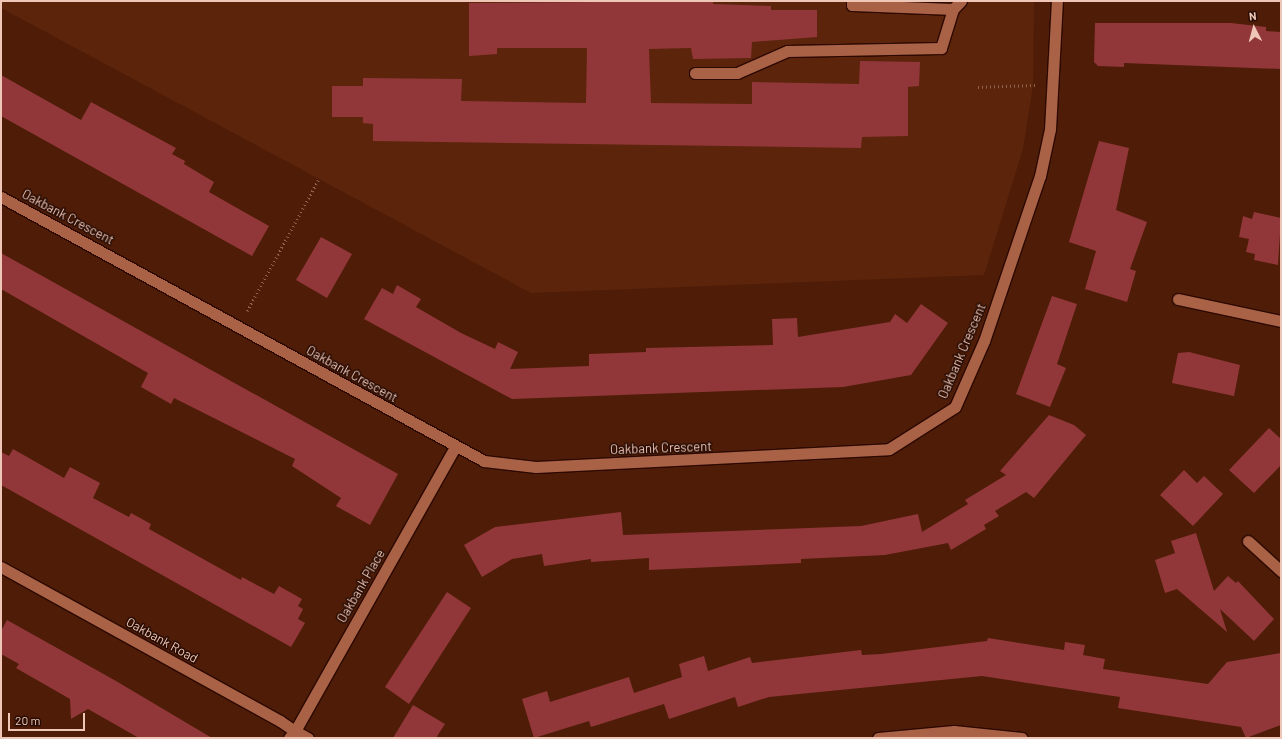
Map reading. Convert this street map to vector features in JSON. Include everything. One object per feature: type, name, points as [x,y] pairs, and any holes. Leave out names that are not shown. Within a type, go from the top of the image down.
[{"type":"street","name":"Oakbank Crescent","points":[[1,197],[455,447],[484,461],[536,466],[889,449],[955,407],[984,341],[1040,176],[1050,129],[1056,1]]},
{"type":"street","points":[[695,73],[737,73],[787,50],[941,48],[957,5],[852,6]]},
{"type":"street","points":[[1178,299],[1281,321]]},
{"type":"street","name":"Oakbank Place","points":[[292,734],[455,447]]},
{"type":"street","points":[[1248,541],[1280,567]]},
{"type":"street","name":"Oakbank Road","points":[[1,567],[292,734],[308,738]]},
{"type":"street","points":[[878,738],[954,730],[1022,738]]},
{"type":"path","points":[[978,87],[1053,85]]},
{"type":"path","points":[[238,327],[318,180]]},
{"type":"shaded area","points":[[1,1],[1034,1],[1033,85],[1023,149],[984,275],[531,293],[1,8]]},
{"type":"building","points":[[713,1],[713,4],[771,6],[771,10],[817,10],[817,37],[752,42],[751,58],[693,59],[691,48],[649,49],[651,103],[752,104],[752,82],[859,84],[860,61],[920,62],[919,86],[908,87],[908,136],[862,137],[861,148],[373,141],[373,124],[363,123],[363,117],[332,117],[332,86],[363,86],[363,78],[462,79],[461,101],[586,103],[587,48],[497,48],[497,54],[469,56],[469,3]]},
{"type":"building","points":[[1095,23],[1231,23],[1266,27],[1266,31],[1281,32],[1281,69],[1124,63],[1124,67],[1098,66],[1094,62]]},
{"type":"building","points":[[1,75],[81,120],[91,102],[176,148],[172,154],[185,161],[184,164],[214,182],[209,192],[269,226],[252,256],[1,116]]},
{"type":"building","points":[[1099,141],[1129,148],[1116,210],[1147,222],[1130,269],[1136,271],[1127,302],[1085,289],[1096,251],[1069,242]]},
{"type":"building","points":[[1254,212],[1281,218],[1278,265],[1254,260],[1255,254],[1246,252],[1249,239],[1239,237],[1243,216],[1252,219]]},
{"type":"building","points":[[321,237],[352,254],[327,298],[296,280]]},
{"type":"building","points":[[1,253],[398,474],[370,525],[336,506],[341,498],[292,466],[295,459],[174,398],[171,404],[141,387],[148,373],[1,289]]},
{"type":"building","points":[[397,285],[421,299],[416,307],[461,333],[495,349],[498,342],[518,352],[510,369],[589,366],[589,354],[646,352],[646,348],[773,345],[772,319],[797,318],[798,337],[890,322],[895,314],[907,323],[921,304],[948,323],[911,375],[843,387],[512,399],[364,319],[382,288],[393,294]]},
{"type":"building","points":[[1052,296],[1077,304],[1057,364],[1066,368],[1050,407],[1016,394]]},
{"type":"building","points":[[1189,352],[1240,365],[1234,396],[1172,383],[1178,353]]},
{"type":"building","points":[[1049,415],[1074,425],[1086,435],[1034,498],[1026,492],[995,511],[999,516],[984,525],[986,529],[951,550],[948,543],[885,555],[801,559],[801,563],[649,570],[649,558],[591,562],[591,559],[544,566],[542,554],[512,559],[482,577],[464,545],[495,527],[621,512],[623,535],[861,526],[918,514],[922,532],[968,504],[965,500],[1006,475],[1000,471]]},
{"type":"building","points":[[1269,428],[1281,439],[1281,465],[1254,493],[1229,470]]},
{"type":"building","points":[[13,449],[64,478],[70,467],[100,483],[93,498],[129,517],[131,513],[151,524],[149,529],[241,580],[242,577],[274,594],[279,586],[302,599],[298,606],[303,609],[298,619],[305,623],[291,647],[1,485],[1,452],[9,456]]},
{"type":"building","points":[[1184,470],[1197,483],[1204,476],[1223,494],[1193,526],[1160,495]]},
{"type":"building","points":[[1196,533],[1214,591],[1228,576],[1236,583],[1238,581],[1274,619],[1254,641],[1220,609],[1227,632],[1177,589],[1165,593],[1155,560],[1175,553],[1171,541]]},
{"type":"building","points":[[447,592],[471,608],[409,704],[385,687]]},
{"type":"building","points":[[7,620],[116,681],[212,738],[139,738],[88,709],[71,719],[70,699],[16,668],[19,664],[1,654],[1,631]]},
{"type":"building","points":[[988,638],[1064,650],[1065,642],[1085,645],[1083,655],[1105,659],[1103,669],[1208,684],[1227,662],[1281,653],[1281,725],[1246,738],[1241,727],[1118,708],[1120,697],[982,676],[769,697],[738,707],[735,697],[669,719],[664,704],[591,727],[589,721],[534,738],[522,699],[547,691],[550,702],[629,677],[634,693],[682,677],[679,664],[704,656],[708,671],[750,657],[752,663],[861,650],[862,655],[881,654],[987,641]]},
{"type":"building","points":[[413,705],[445,724],[436,738],[393,738]]}]
